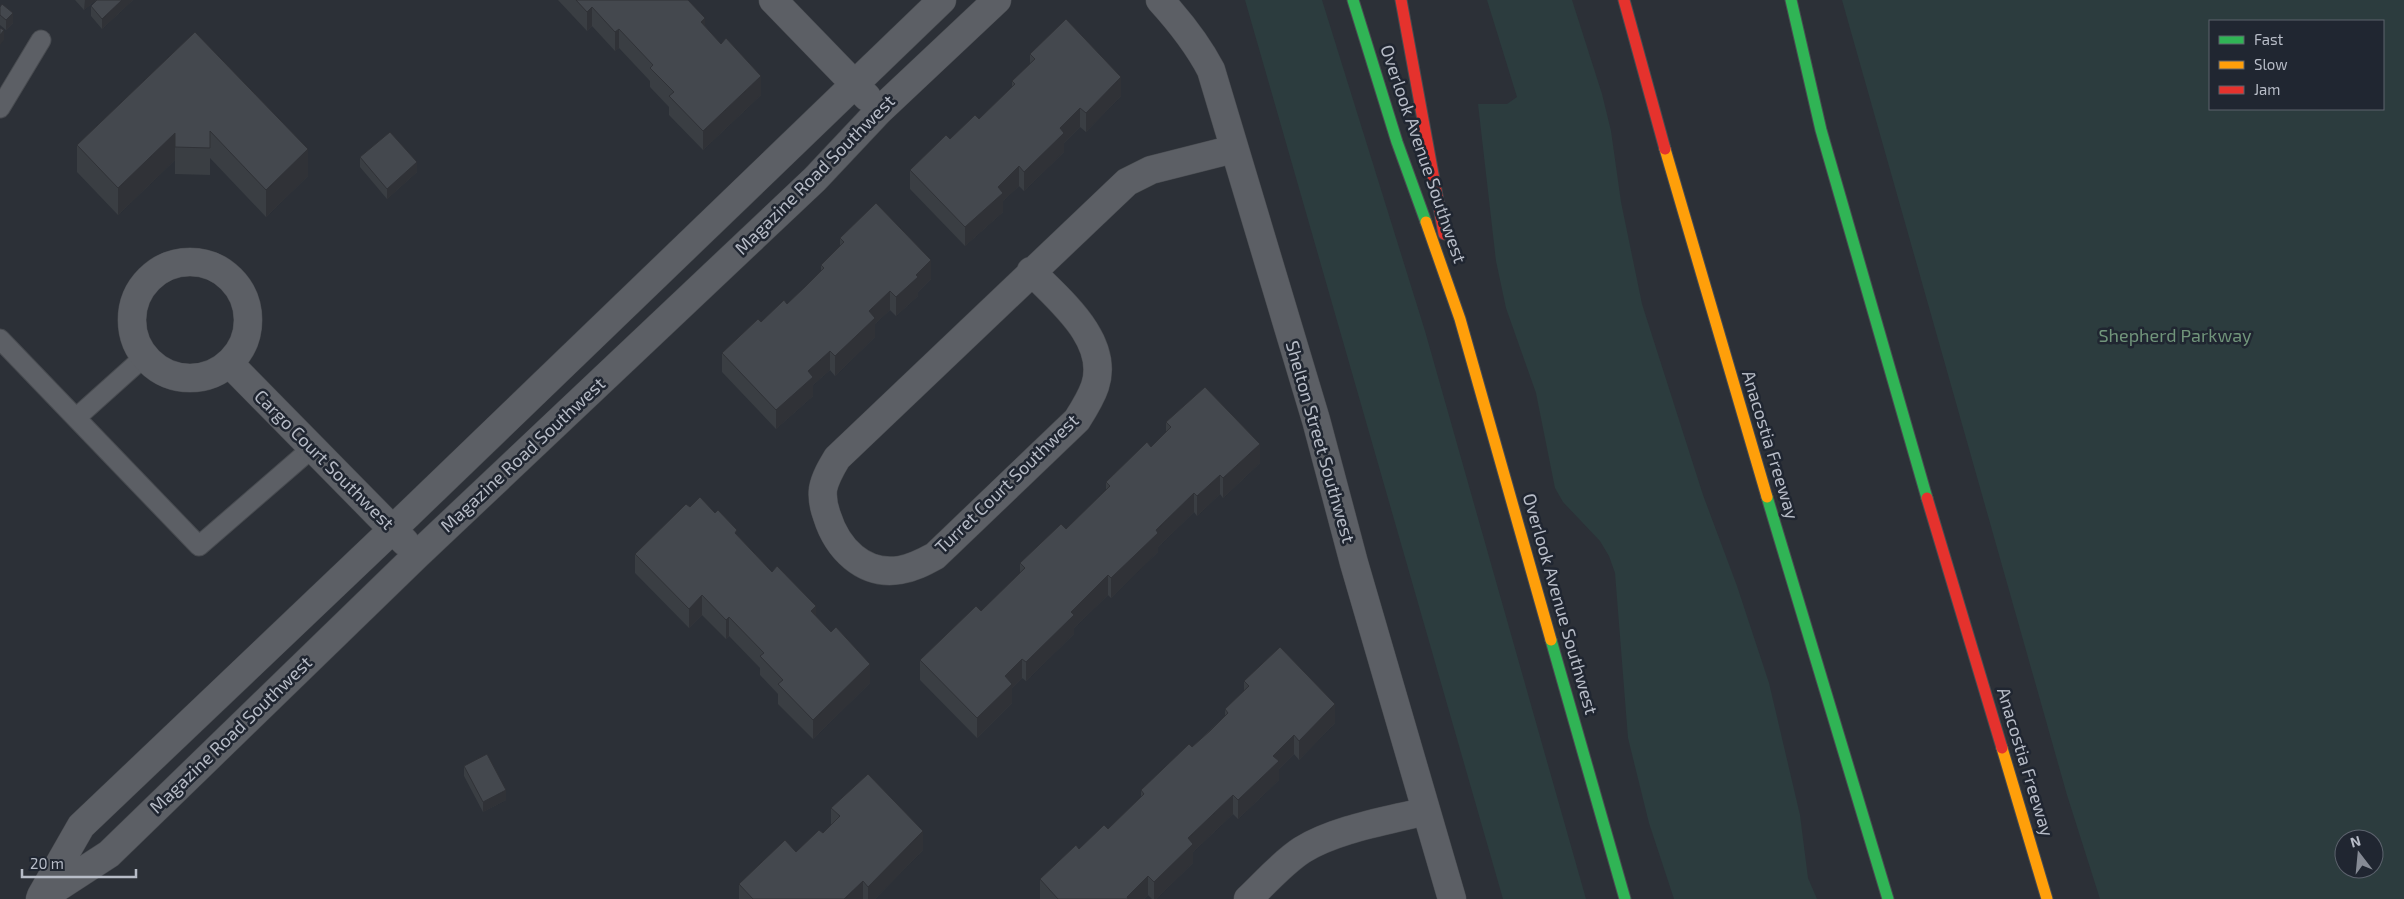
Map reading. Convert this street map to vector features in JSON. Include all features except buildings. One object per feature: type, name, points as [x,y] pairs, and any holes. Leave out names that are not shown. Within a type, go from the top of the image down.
[{"type":"main road","name":"Overlook Avenue Southwest","points":[[1353,0],[1397,142],[1460,320],[1626,899]]},
{"type":"main road","name":"Overlook Avenue Southwest","points":[[1401,0],[1460,320]]},
{"type":"main road","name":"Anacostia Freeway","points":[[1624,0],[1693,249],[1888,899]]},
{"type":"main road","name":"Anacostia Freeway","points":[[1790,0],[1821,130],[1879,335],[2047,899]]},
{"type":"street","points":[[772,0],[878,110]]},
{"type":"street","name":"Magazine Road Southwest","points":[[40,899],[82,826],[942,0]]},
{"type":"street","name":"Magazine Road Southwest","points":[[40,899],[109,854],[416,556],[815,179],[878,110],[997,0]]},
{"type":"street","name":"Shelton Street Southwest","points":[[1160,0],[1186,28],[1211,70],[1316,420],[1354,563],[1452,899]]},
{"type":"street","name":"Turret Court Southwest","points":[[1031,271],[1083,328],[1094,348],[1098,367],[1096,384],[1089,401],[1071,426],[935,556],[916,566],[898,570],[864,565],[839,543],[830,526],[824,508],[822,490],[827,475],[837,458],[1031,271],[1117,191],[1139,175],[1186,160],[1234,149]]},
{"type":"street","points":[[196,261],[219,269],[236,284],[247,304],[248,327],[242,348],[231,365],[206,376],[183,378],[161,372],[144,357],[133,336],[131,314],[138,292],[153,274],[174,263],[196,261]]},
{"type":"street","name":"Cargo Court Southwest","points":[[231,365],[311,449],[393,529],[416,556]]},
{"type":"street","points":[[1248,899],[1290,859],[1315,843],[1426,811]]},
{"type":"lane","points":[[0,108],[41,40]]},
{"type":"lane","points":[[0,339],[199,546],[311,449]]},
{"type":"lane","points":[[76,418],[144,357]]},
{"type":"green space","points":[[1245,0],[1322,0],[1425,331],[1586,899],[1503,899]]},
{"type":"green space","points":[[1487,0],[1572,0],[1602,94],[1611,131],[1621,202],[1642,304],[1703,495],[1737,586],[1769,683],[1800,815],[1808,878],[1817,899],[1674,899],[1649,823],[1628,738],[1615,573],[1609,556],[1600,541],[1563,502],[1555,488],[1536,393],[1506,308],[1496,261],[1478,104],[1507,104],[1517,97]]},
{"type":"green space","name":"Shepherd Parkway","points":[[1842,0],[2404,0],[2404,899],[2100,899],[2067,795]]},
{"type":"traffic: fast","points":[[1353,0],[1397,142],[1426,222]]},
{"type":"traffic: fast","points":[[1791,0],[1821,130],[1927,498]]},
{"type":"traffic: fast","points":[[1767,497],[1888,899]]},
{"type":"traffic: fast","points":[[1551,640],[1625,899]]},
{"type":"traffic: slow","points":[[1665,149],[1767,497]]},
{"type":"traffic: slow","points":[[1426,222],[1460,319],[1551,640]]},
{"type":"traffic: slow","points":[[2002,748],[2047,899]]},
{"type":"traffic: jam","points":[[1401,0],[1444,234]]},
{"type":"traffic: jam","points":[[1624,0],[1665,149]]},
{"type":"traffic: jam","points":[[1927,498],[2002,748]]}]
